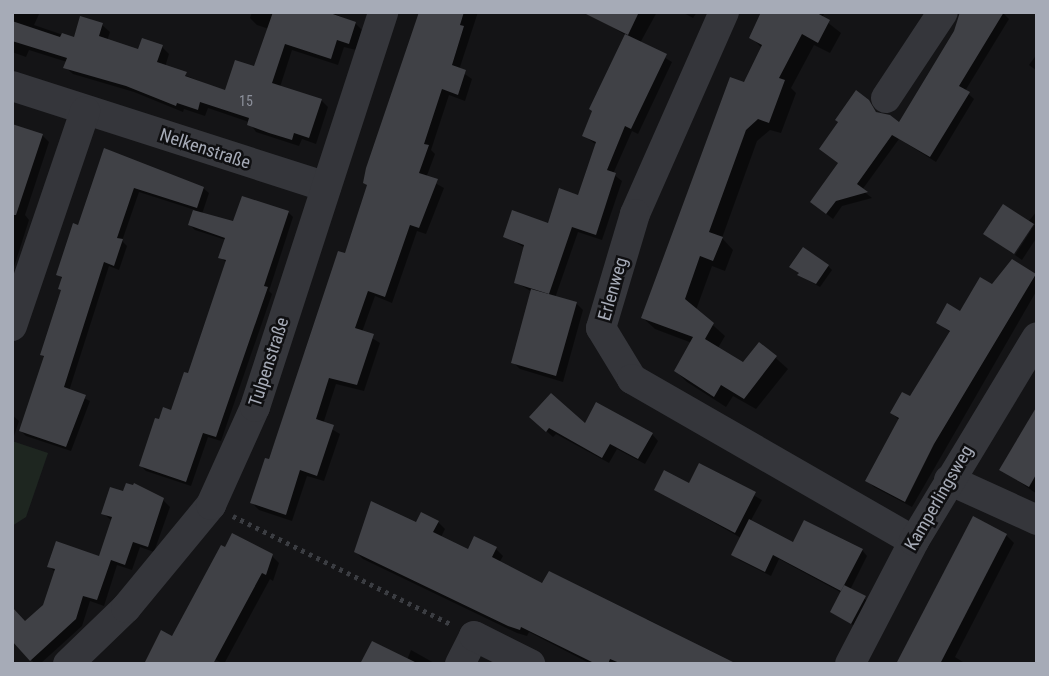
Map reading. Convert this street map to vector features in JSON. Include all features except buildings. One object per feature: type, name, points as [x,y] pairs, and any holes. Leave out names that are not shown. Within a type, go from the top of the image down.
[{"type":"street","name":"Tulpenstraße","points":[[68,664],[126,608],[211,505],[256,407],[383,12]]},
{"type":"street","name":"Erlenweg","points":[[724,12],[635,214],[601,328],[632,379],[914,541]]},
{"type":"street","points":[[886,99],[943,12]]},
{"type":"street","name":"Nelkenstraße","points":[[12,86],[326,187]]},
{"type":"street","points":[[12,326],[85,111]]},
{"type":"street","name":"Kamperlingsweg","points":[[850,664],[914,541],[1037,337]]},
{"type":"street","points":[[949,480],[1037,520]]},
{"type":"street","points":[[460,664],[474,636],[530,664]]},
{"type":"path","points":[[211,505],[474,636]]},
{"type":"shaded area","points":[[12,441],[48,453],[26,517],[12,526]]}]
